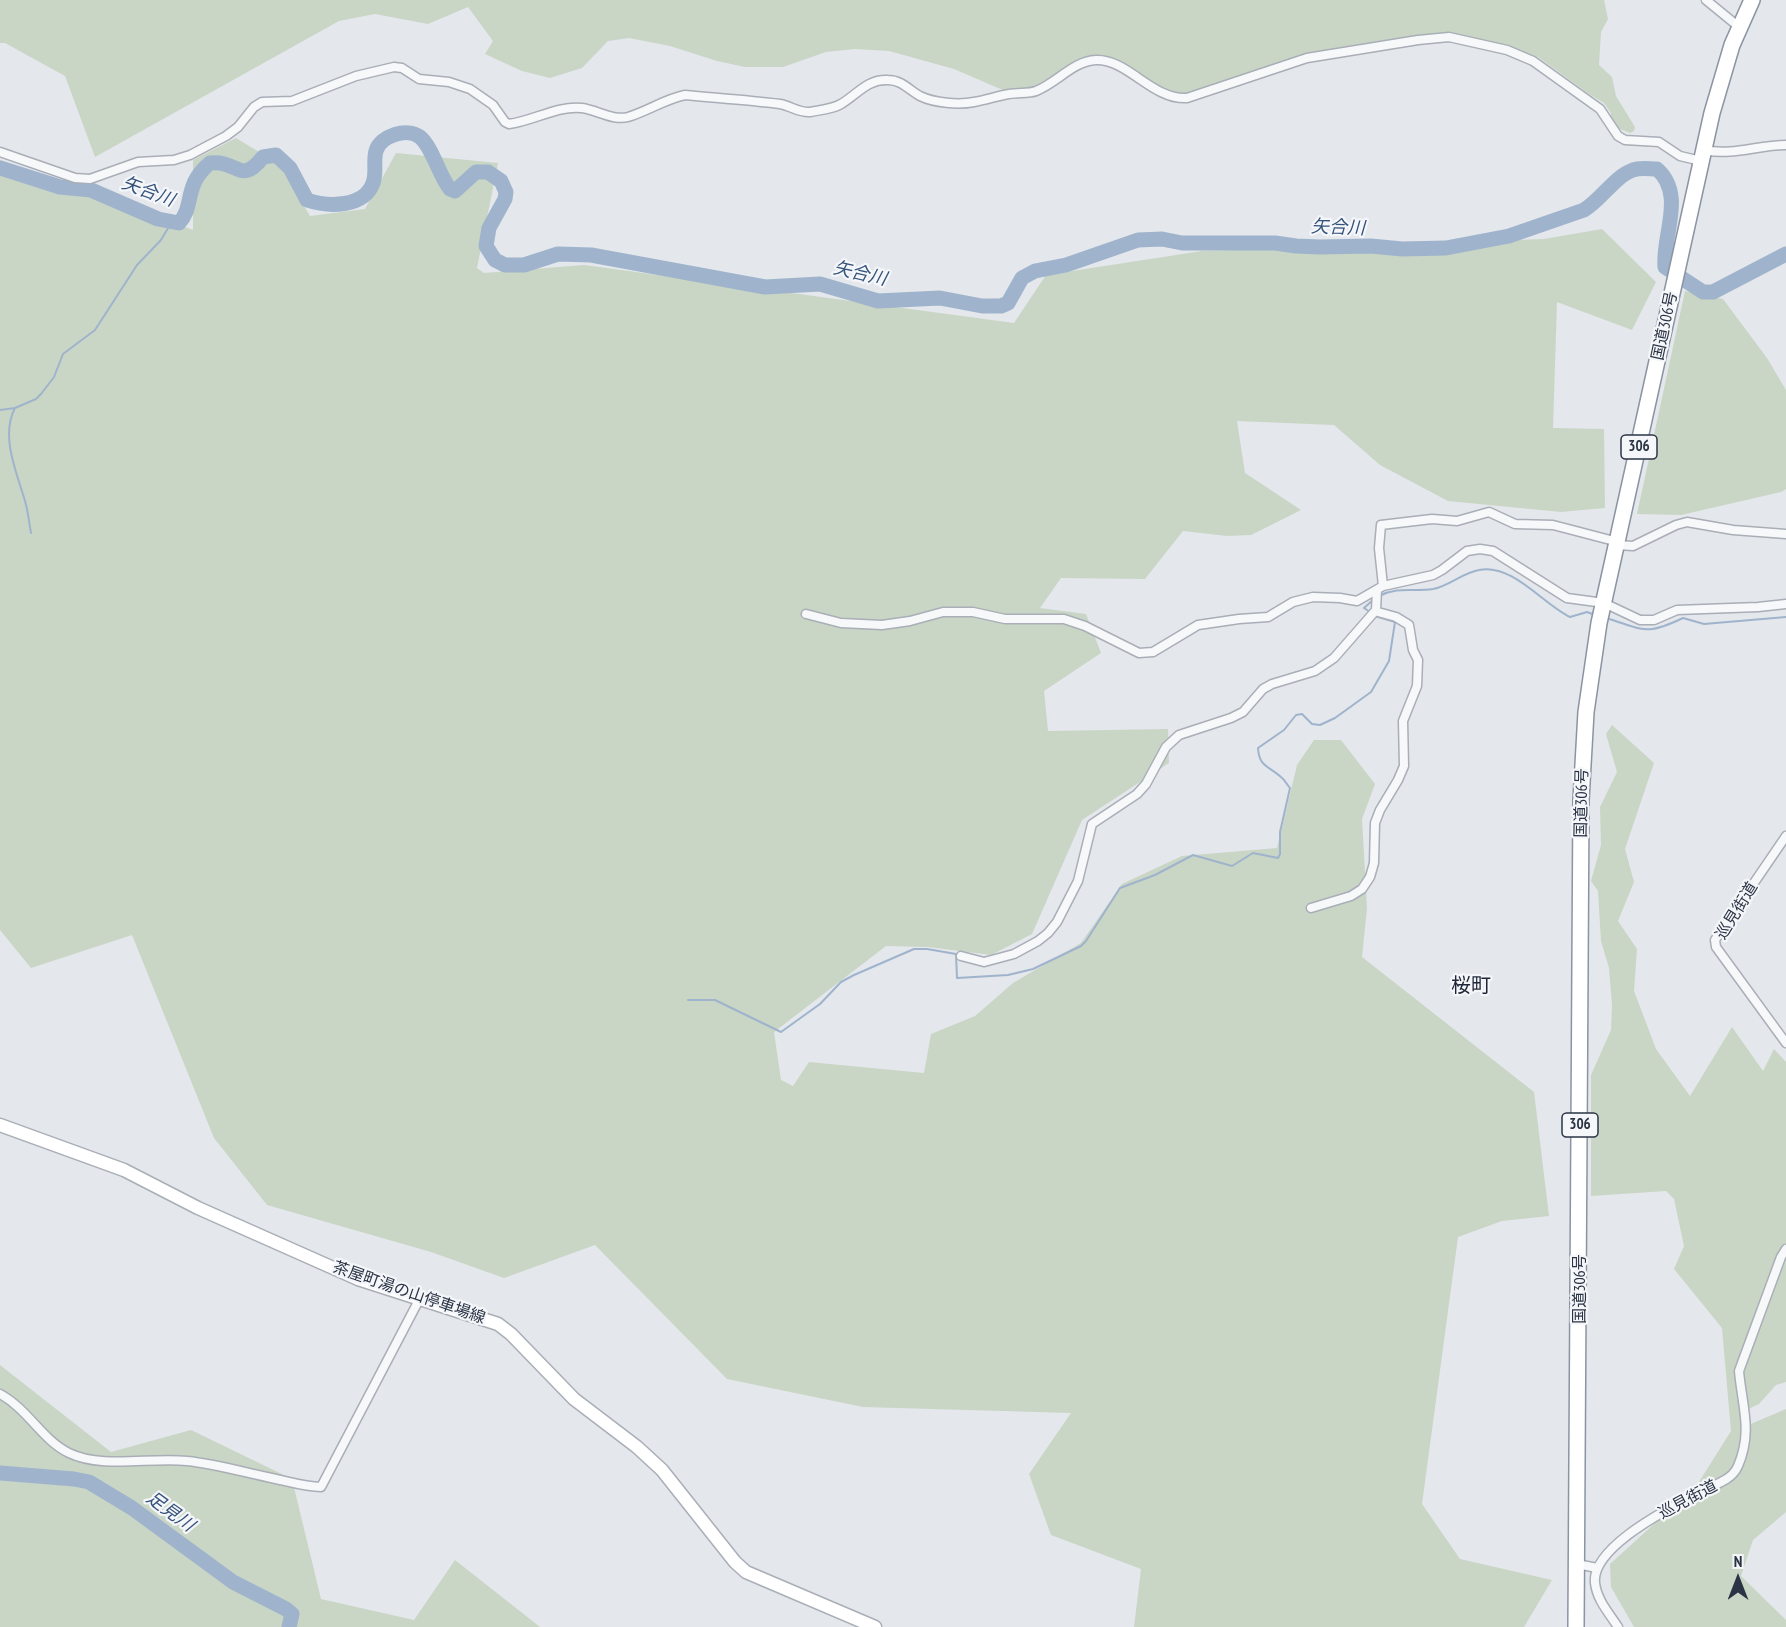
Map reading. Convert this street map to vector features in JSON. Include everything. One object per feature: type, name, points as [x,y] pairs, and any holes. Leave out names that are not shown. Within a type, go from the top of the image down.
[{"type":"highway","name":"国道306号","points":[[1576,1627],[1581,800],[1586,712],[1602,612],[1703,156],[1724,68],[1752,0]]},
{"type":"main road","name":"茶屋町湯の山停車場線","points":[[0,1125],[124,1170],[198,1208],[358,1279],[491,1321],[505,1328],[574,1399],[638,1447],[662,1470],[735,1562],[746,1572],[875,1627]]},
{"type":"street","points":[[1706,0],[1739,27]]},
{"type":"street","points":[[0,152],[75,178],[90,179],[138,162],[174,160],[190,155],[226,136],[238,127],[254,107],[262,102],[292,101],[356,76],[394,67],[402,68],[419,78],[449,82],[470,89],[493,105],[509,124],[571,107],[626,118],[673,97],[685,95],[783,104],[805,112],[839,105],[865,86],[878,80],[903,84],[922,97],[931,100],[972,103],[1007,94],[1034,92],[1082,63],[1099,60],[1112,63],[1165,95],[1187,98],[1307,58],[1444,37],[1507,50],[1533,61],[1600,109],[1618,136],[1625,140],[1659,142],[1680,156],[1703,156],[1786,145]]},
{"type":"street","points":[[1311,908],[1351,896],[1362,889],[1370,877],[1374,863],[1375,823],[1404,766],[1403,721],[1417,686],[1418,660],[1413,650],[1409,625],[1403,620],[1378,612],[1376,601],[1382,525],[1432,519],[1457,521],[1489,512],[1515,524],[1564,527],[1617,544],[1633,546],[1687,522],[1733,530],[1786,534]]},
{"type":"street","points":[[806,614],[841,623],[882,625],[910,621],[943,612],[973,612],[1005,619],[1064,619],[1085,626],[1139,653],[1153,652],[1198,625],[1268,617],[1293,602],[1312,597],[1376,601],[1433,575],[1467,551],[1480,549],[1493,551],[1567,598],[1602,612],[1640,620],[1654,620],[1677,610],[1786,604]]},
{"type":"street","points":[[961,956],[984,962],[1014,954],[1048,933],[1057,922],[1078,880],[1092,824],[1137,794],[1146,784],[1166,747],[1179,735],[1243,712],[1263,689],[1272,684],[1315,671],[1334,658],[1376,601]]},
{"type":"street","name":"巡見街道","points":[[1786,837],[1715,940],[1716,947],[1786,1043]]},
{"type":"street","name":"巡見街道","points":[[1597,1568],[1606,1554],[1636,1529],[1699,1492],[1730,1478],[1738,1466],[1747,1433],[1739,1371],[1786,1249]]},
{"type":"street","points":[[0,1394],[23,1410],[37,1427],[62,1448],[78,1456],[118,1462],[152,1459],[203,1462],[255,1475],[321,1487],[420,1298]]},
{"type":"street","points":[[1577,1564],[1597,1568],[1595,1581],[1598,1596],[1618,1627]]},
{"type":"green space","points":[[0,0],[1604,0],[1608,19],[1601,32],[1599,65],[1612,77],[1616,96],[1635,127],[1630,133],[1620,129],[1610,118],[1611,113],[1604,103],[1538,57],[1456,36],[1313,53],[1192,94],[1175,94],[1112,59],[1068,67],[1031,88],[1005,91],[954,69],[889,51],[855,49],[826,52],[783,67],[745,67],[670,46],[629,38],[608,41],[582,68],[550,78],[522,71],[485,54],[493,41],[468,7],[428,24],[375,14],[339,21],[95,157],[65,76],[5,43],[0,43]]},
{"type":"green space","points":[[236,138],[279,164],[310,216],[365,209],[396,153],[498,163],[477,268],[484,273],[584,265],[1014,323],[1046,275],[1202,251],[1544,239],[1602,229],[1656,282],[1632,330],[1557,302],[1553,428],[1604,429],[1605,508],[1561,512],[1448,501],[1380,465],[1334,425],[1237,421],[1245,473],[1301,510],[1251,535],[1227,536],[1183,531],[1145,579],[1061,578],[1040,608],[1086,614],[1101,653],[1044,691],[1048,731],[1168,729],[1169,763],[1082,820],[1032,934],[991,955],[928,947],[886,946],[774,1032],[781,1080],[793,1086],[809,1062],[924,1073],[931,1034],[975,1016],[1013,983],[1081,943],[1122,884],[1182,856],[1277,848],[1297,765],[1314,740],[1341,740],[1375,784],[1362,819],[1367,908],[1362,957],[1534,1092],[1549,1216],[1502,1221],[1458,1237],[1422,1504],[1460,1559],[1552,1580],[1524,1627],[1134,1627],[1141,1569],[1051,1535],[1029,1474],[1071,1413],[863,1407],[727,1379],[595,1245],[504,1278],[431,1252],[267,1205],[214,1138],[132,935],[31,968],[0,930],[0,160],[193,230],[193,160]]},
{"type":"green space","points":[[1685,291],[1723,299],[1767,358],[1786,390],[1786,489],[1681,515],[1637,514]]},
{"type":"green space","points":[[1612,725],[1654,763],[1625,849],[1634,882],[1618,921],[1637,949],[1634,991],[1656,1049],[1690,1096],[1732,1027],[1763,1071],[1774,1049],[1786,1062],[1786,1382],[1776,1385],[1759,1404],[1744,1411],[1746,1426],[1786,1409],[1786,1512],[1753,1540],[1741,1576],[1786,1620],[1786,1627],[1634,1627],[1611,1587],[1610,1564],[1697,1485],[1731,1431],[1722,1328],[1674,1269],[1684,1246],[1674,1199],[1666,1191],[1591,1196],[1591,1075],[1611,1030],[1612,1005],[1609,968],[1601,941],[1598,891],[1591,881],[1601,845],[1600,807],[1617,772],[1606,734]]},
{"type":"green space","points":[[0,1365],[111,1452],[191,1430],[292,1479],[321,1599],[414,1620],[455,1560],[540,1627],[0,1627]]},
{"type":"waterway","name":"矢合川","points":[[0,168],[60,187],[91,190],[158,219],[179,223],[187,210],[196,179],[210,163],[220,163],[244,171],[249,170],[263,157],[276,155],[290,168],[307,200],[325,204],[344,204],[362,197],[373,183],[375,155],[383,141],[401,133],[415,134],[425,142],[450,189],[455,191],[476,172],[488,172],[501,181],[506,192],[505,199],[489,228],[486,246],[495,260],[505,265],[524,265],[558,254],[591,255],[765,287],[820,284],[878,301],[940,298],[982,306],[1001,306],[1008,303],[1022,278],[1035,271],[1066,265],[1138,240],[1162,239],[1182,243],[1275,243],[1320,247],[1446,248],[1509,236],[1584,210],[1620,177],[1642,168],[1657,169],[1666,179],[1670,191],[1671,216],[1665,267],[1703,292],[1713,292],[1786,254]]},
{"type":"waterway","points":[[0,410],[15,408],[36,399],[41,394],[54,377],[63,354],[95,330],[137,265],[161,240],[171,223]]},
{"type":"waterway","points":[[15,408],[9,430],[9,442],[31,533]]},
{"type":"waterway","points":[[1379,596],[1399,590],[1433,589],[1473,572],[1491,569],[1515,578],[1570,617],[1587,612],[1595,615]]},
{"type":"waterway","points":[[1370,612],[1364,608],[1374,599]]},
{"type":"waterway","points":[[688,1000],[715,1000],[781,1032],[820,1004],[841,982],[914,949],[956,954],[957,978],[1008,975],[1033,969],[1081,946],[1120,888],[1155,875],[1193,855],[1232,866],[1253,853],[1278,858],[1280,832],[1290,788],[1282,778],[1265,766],[1260,759],[1258,748],[1284,730],[1296,715],[1302,714],[1312,724],[1320,725],[1335,718],[1371,692],[1389,661],[1395,622],[1375,616]]},
{"type":"waterway","points":[[1606,618],[1637,628],[1652,629],[1683,618],[1704,624],[1786,617]]},
{"type":"waterway","name":"足見川","points":[[0,1473],[89,1482],[132,1508],[233,1582],[286,1609],[292,1614],[289,1627]]},
{"type":"district","name":"桜町","points":[[1471,986]]}]
